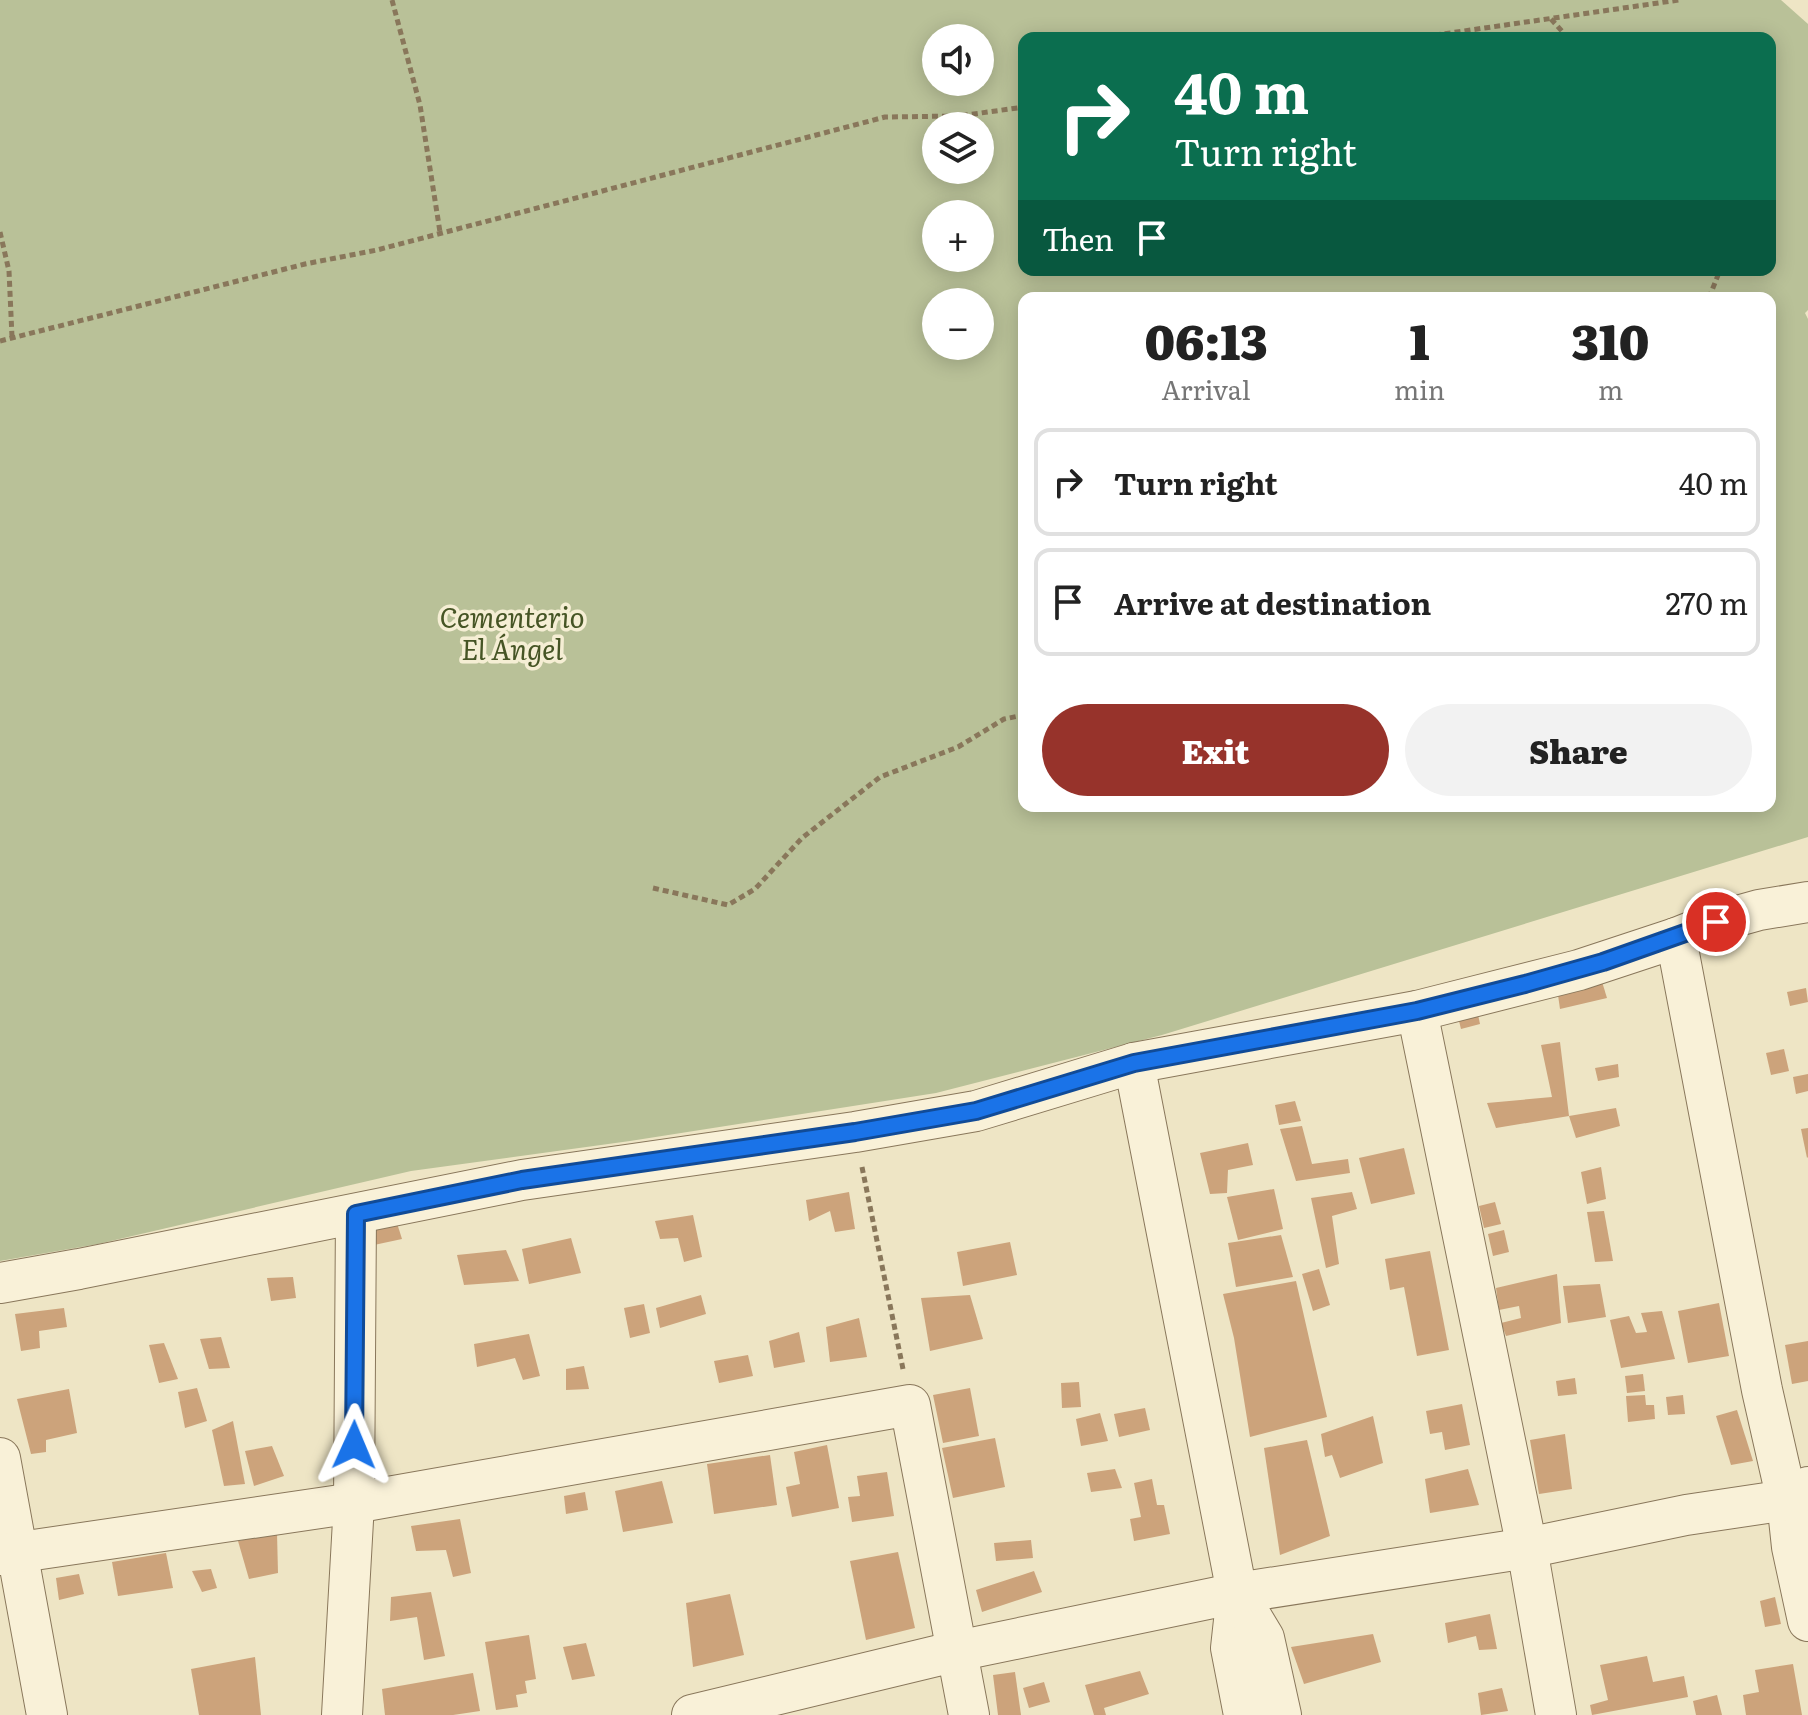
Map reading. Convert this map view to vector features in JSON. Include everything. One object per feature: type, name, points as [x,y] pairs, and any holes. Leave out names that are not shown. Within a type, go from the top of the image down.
[{"type":"street","points":[[0,1283],[522,1180],[855,1132],[976,1111],[1134,1063],[1417,1011],[1579,970],[1759,910],[1808,902]]},
{"type":"street","points":[[1676,938],[1762,1390],[1798,1494],[1792,1547],[1808,1621]]},
{"type":"street","points":[[1417,1011],[1527,1548],[1556,1715]]},
{"type":"street","points":[[1134,1063],[1237,1593],[1231,1648],[1244,1715]]},
{"type":"street","points":[[342,1715],[354,1503],[356,1214]]},
{"type":"street","points":[[9,1553],[354,1503],[910,1405],[969,1715]]},
{"type":"street","points":[[0,1458],[9,1553],[47,1715]]},
{"type":"street","points":[[692,1715],[957,1651],[1237,1593],[1527,1548],[1798,1494]]},
{"type":"street","points":[[1237,1593],[1264,1638],[1281,1715]]},
{"type":"path","points":[[392,0],[420,105],[440,232]]},
{"type":"path","points":[[1458,32],[1679,0]]},
{"type":"path","points":[[1550,19],[1562,32]]},
{"type":"path","points":[[0,341],[305,264],[377,250],[885,117],[959,116],[1018,108]]},
{"type":"path","points":[[0,232],[9,271],[12,337]]},
{"type":"path","points":[[653,888],[728,905],[755,889],[802,838],[880,777],[958,747],[1004,719],[1018,716]]},
{"type":"path","points":[[855,1132],[910,1405]]},
{"type":"green space","name":"Cementerio El Ángel","points":[[0,0],[1781,0],[1808,24],[1808,310],[1805,313],[1808,319],[1808,837],[1162,1035],[936,1093],[630,1141],[411,1171],[98,1244],[0,1261]]},
{"type":"building","points":[[1599,972],[1607,998],[1560,1009],[1557,988]]},
{"type":"building","points":[[1806,988],[1808,1002],[1790,1006],[1787,992]]},
{"type":"building","points":[[1476,1005],[1480,1024],[1461,1029],[1456,1009]]},
{"type":"building","points":[[1560,1042],[1569,1116],[1496,1128],[1487,1103],[1552,1097],[1541,1045]]},
{"type":"building","points":[[1784,1049],[1789,1071],[1771,1075],[1766,1053]]},
{"type":"building","points":[[1618,1064],[1619,1077],[1598,1081],[1595,1068]]},
{"type":"building","points":[[1808,1074],[1808,1091],[1796,1094],[1793,1077]]},
{"type":"building","points":[[1295,1101],[1301,1121],[1279,1125],[1275,1105]]},
{"type":"building","points":[[1616,1108],[1620,1126],[1576,1138],[1569,1116]]},
{"type":"building","points":[[1302,1126],[1312,1164],[1348,1159],[1350,1173],[1296,1181],[1280,1129]]},
{"type":"building","points":[[1808,1128],[1808,1157],[1807,1158],[1801,1129]]},
{"type":"building","points":[[1248,1143],[1253,1165],[1228,1170],[1227,1193],[1210,1194],[1200,1153]]},
{"type":"building","points":[[1404,1148],[1415,1194],[1371,1204],[1359,1158]]},
{"type":"building","points":[[1601,1167],[1606,1199],[1587,1204],[1581,1172]]},
{"type":"building","points":[[1274,1189],[1283,1229],[1238,1240],[1227,1197]]},
{"type":"building","points":[[849,1192],[855,1229],[835,1232],[830,1211],[809,1221],[806,1200]]},
{"type":"building","points":[[1352,1192],[1357,1209],[1332,1216],[1339,1264],[1326,1268],[1311,1198]]},
{"type":"building","points":[[1495,1202],[1501,1224],[1484,1228],[1479,1206]]},
{"type":"building","points":[[1604,1211],[1613,1261],[1595,1262],[1587,1212]]},
{"type":"building","points":[[693,1215],[702,1257],[684,1262],[678,1238],[660,1239],[655,1221]]},
{"type":"building","points":[[370,1220],[396,1220],[402,1239],[374,1245]]},
{"type":"building","points":[[1504,1230],[1509,1252],[1493,1256],[1488,1234]]},
{"type":"building","points":[[1281,1235],[1293,1277],[1236,1287],[1228,1243]]},
{"type":"building","points":[[571,1238],[581,1273],[529,1284],[522,1249]]},
{"type":"building","points":[[1010,1242],[1017,1275],[963,1286],[957,1252]]},
{"type":"building","points":[[506,1250],[519,1281],[464,1285],[457,1255]]},
{"type":"building","points":[[1430,1251],[1449,1350],[1417,1356],[1404,1287],[1390,1290],[1385,1259]]},
{"type":"building","points":[[1319,1269],[1330,1305],[1313,1311],[1302,1274]]},
{"type":"building","points":[[1557,1274],[1561,1323],[1506,1336],[1501,1323],[1521,1318],[1519,1306],[1499,1310],[1496,1288]]},
{"type":"building","points":[[293,1277],[296,1298],[271,1301],[267,1278]]},
{"type":"building","points":[[1296,1281],[1327,1417],[1250,1437],[1234,1338],[1223,1294]]},
{"type":"building","points":[[1600,1284],[1606,1317],[1568,1323],[1563,1286]]},
{"type":"building","points":[[701,1295],[706,1314],[660,1328],[656,1308]]},
{"type":"building","points":[[970,1295],[983,1339],[930,1351],[921,1298]]},
{"type":"building","points":[[1719,1303],[1729,1356],[1688,1363],[1678,1311]]},
{"type":"building","points":[[644,1304],[650,1333],[630,1338],[624,1308]]},
{"type":"building","points":[[64,1308],[67,1327],[39,1331],[40,1348],[21,1351],[15,1314]]},
{"type":"building","points":[[1662,1311],[1675,1359],[1621,1368],[1610,1320],[1629,1316],[1636,1333],[1647,1332],[1641,1313]]},
{"type":"building","points":[[859,1318],[867,1357],[830,1362],[826,1327]]},
{"type":"building","points":[[799,1332],[805,1362],[774,1368],[769,1341]]},
{"type":"building","points":[[529,1334],[540,1376],[523,1380],[515,1358],[477,1367],[474,1344]]},
{"type":"building","points":[[221,1337],[230,1368],[209,1369],[200,1339]]},
{"type":"building","points":[[1808,1341],[1808,1381],[1792,1384],[1785,1345]]},
{"type":"building","points":[[164,1343],[178,1379],[159,1383],[149,1345]]},
{"type":"building","points":[[748,1355],[753,1376],[719,1383],[714,1361]]},
{"type":"building","points":[[584,1366],[589,1389],[566,1390],[566,1369]]},
{"type":"building","points":[[1643,1374],[1645,1391],[1627,1393],[1625,1376]]},
{"type":"building","points":[[1575,1378],[1577,1394],[1558,1396],[1556,1381]]},
{"type":"building","points":[[1079,1382],[1081,1407],[1062,1408],[1061,1383]]},
{"type":"building","points":[[197,1388],[207,1421],[185,1428],[178,1392]]},
{"type":"building","points":[[970,1388],[979,1436],[943,1443],[933,1395]]},
{"type":"building","points":[[69,1389],[77,1433],[46,1440],[46,1452],[31,1454],[17,1399]]},
{"type":"building","points":[[1645,1395],[1646,1405],[1654,1405],[1655,1419],[1628,1422],[1626,1396]]},
{"type":"building","points":[[1683,1395],[1685,1414],[1668,1415],[1666,1397]]},
{"type":"building","points":[[1462,1404],[1470,1445],[1445,1450],[1442,1432],[1430,1434],[1426,1411]]},
{"type":"building","points":[[1145,1408],[1150,1430],[1119,1437],[1114,1414]]},
{"type":"building","points":[[1737,1410],[1753,1461],[1731,1465],[1716,1416]]},
{"type":"building","points":[[1100,1413],[1108,1441],[1081,1446],[1076,1419]]},
{"type":"building","points":[[1373,1416],[1383,1463],[1340,1478],[1332,1455],[1325,1457],[1321,1434]]},
{"type":"building","points":[[233,1421],[245,1484],[224,1486],[212,1430]]},
{"type":"building","points":[[1565,1434],[1572,1489],[1539,1494],[1530,1440]]},
{"type":"building","points":[[995,1438],[1005,1487],[953,1498],[942,1448]]},
{"type":"building","points":[[1307,1440],[1330,1536],[1280,1555],[1264,1448]]},
{"type":"building","points":[[827,1445],[839,1508],[792,1517],[786,1487],[800,1484],[794,1452]]},
{"type":"building","points":[[272,1446],[284,1476],[254,1486],[245,1451]]},
{"type":"building","points":[[770,1455],[777,1505],[714,1514],[707,1464]]},
{"type":"building","points":[[1115,1469],[1122,1488],[1091,1492],[1087,1473]]},
{"type":"building","points":[[1468,1469],[1479,1505],[1430,1513],[1425,1479]]},
{"type":"building","points":[[887,1472],[894,1516],[852,1522],[848,1497],[860,1496],[857,1476]]},
{"type":"building","points":[[1152,1479],[1157,1505],[1164,1505],[1170,1534],[1134,1541],[1130,1519],[1141,1517],[1134,1483]]},
{"type":"building","points":[[662,1481],[673,1523],[623,1532],[615,1491]]},
{"type":"building","points":[[585,1492],[588,1510],[566,1514],[564,1496]]},
{"type":"building","points":[[460,1519],[471,1573],[453,1577],[446,1550],[416,1551],[411,1526]]},
{"type":"building","points":[[277,1533],[278,1573],[249,1579],[238,1541]]},
{"type":"building","points":[[1031,1540],[1033,1558],[996,1561],[994,1543]]},
{"type":"building","points":[[898,1552],[915,1628],[866,1640],[850,1561]]},
{"type":"building","points":[[166,1553],[173,1588],[118,1596],[112,1562]]},
{"type":"building","points":[[211,1569],[217,1588],[202,1592],[192,1571]]},
{"type":"building","points":[[1034,1571],[1042,1592],[982,1612],[976,1590]]},
{"type":"building","points":[[79,1574],[84,1594],[59,1600],[56,1578]]},
{"type":"building","points":[[431,1592],[445,1656],[424,1660],[417,1617],[390,1621],[391,1597]]},
{"type":"building","points":[[730,1594],[744,1655],[693,1667],[686,1603]]},
{"type":"building","points":[[1775,1597],[1781,1624],[1765,1627],[1760,1601]]},
{"type":"building","points":[[1490,1614],[1497,1649],[1479,1650],[1476,1636],[1448,1643],[1445,1623]]},
{"type":"building","points":[[1373,1634],[1381,1662],[1304,1684],[1291,1647]]},
{"type":"building","points":[[529,1635],[536,1679],[525,1681],[527,1693],[516,1695],[518,1707],[496,1710],[485,1642]]},
{"type":"building","points":[[586,1643],[595,1676],[572,1680],[563,1647]]},
{"type":"building","points":[[1647,1656],[1653,1682],[1684,1676],[1688,1697],[1592,1715],[1590,1705],[1608,1700],[1600,1665]]},
{"type":"building","points":[[255,1657],[261,1715],[199,1715],[191,1669]]},
{"type":"building","points":[[1793,1664],[1802,1715],[1746,1715],[1743,1695],[1759,1692],[1755,1670]]},
{"type":"building","points":[[1140,1671],[1149,1694],[1104,1708],[1106,1715],[1094,1715],[1085,1685]]},
{"type":"building","points":[[1015,1672],[1021,1715],[998,1715],[993,1675]]},
{"type":"building","points":[[473,1673],[480,1711],[453,1715],[385,1715],[382,1689]]},
{"type":"building","points":[[1044,1682],[1050,1702],[1029,1708],[1023,1688]]},
{"type":"building","points":[[1502,1688],[1508,1711],[1481,1715],[1478,1693]]},
{"type":"building","points":[[1717,1695],[1722,1715],[1696,1715],[1693,1701]]},
{"type":"route","points":[[354,1445],[356,1214],[522,1180],[855,1132],[976,1111],[1134,1063],[1417,1011],[1525,984],[1579,970],[1716,922]]}]
